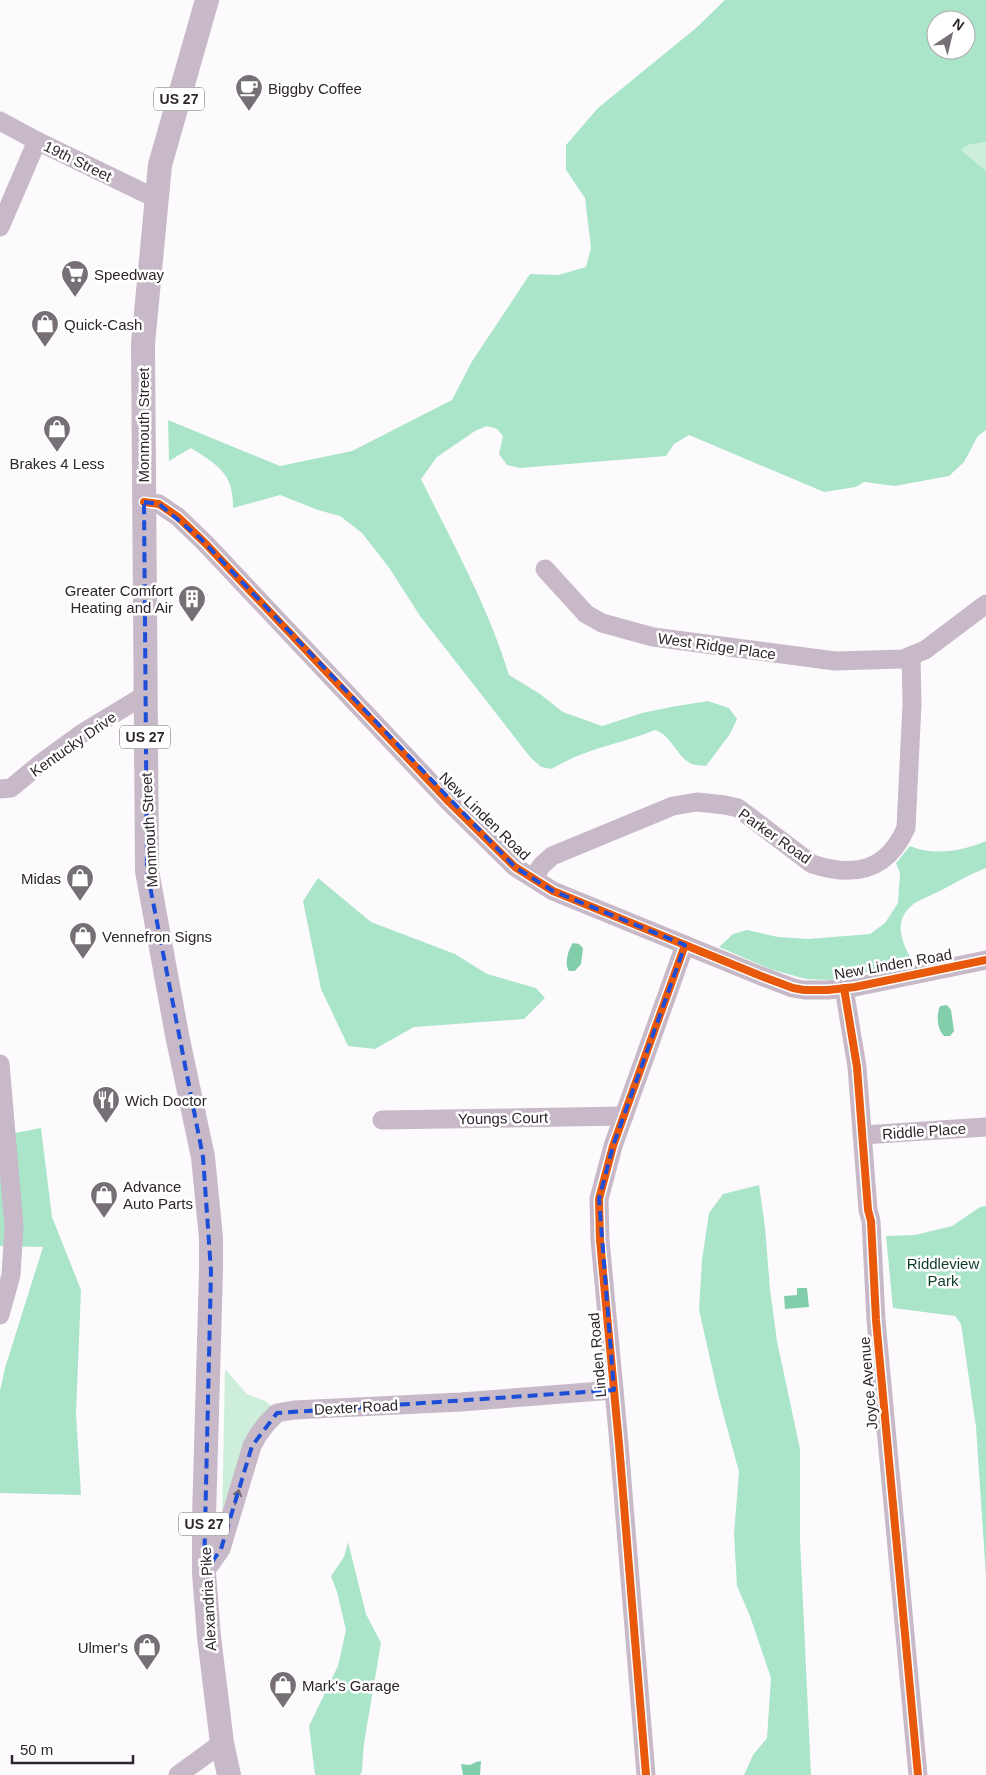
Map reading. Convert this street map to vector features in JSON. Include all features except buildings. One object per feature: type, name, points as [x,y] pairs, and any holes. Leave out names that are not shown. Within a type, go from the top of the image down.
[{"type":"main road","name":"Monmouth Street","points":[[207,0],[164,149],[157,199],[143,344],[147,871],[177,1034],[203,1156],[211,1238],[211,1271]]},
{"type":"main road","name":"Alexandria Pike","points":[[211,1271],[204,1573],[209,1637],[222,1743],[229,1775]]},
{"type":"street","name":"19th Street","points":[[0,121],[157,199]]},
{"type":"street","points":[[0,227],[37,141]]},
{"type":"street","name":"New Linden Road","points":[[144,502],[160,504],[178,517],[449,802],[515,867],[553,891],[793,988],[804,990],[844,988],[986,960]]},
{"type":"street","name":"West Ridge Place","points":[[545,569],[586,614],[602,623],[653,637],[835,662],[894,660],[911,656],[925,650],[986,604]]},
{"type":"street","name":"Parker Road","points":[[533,878],[542,865],[552,856],[569,848],[673,806],[697,802],[738,808],[812,864],[838,871],[864,868],[882,861],[887,857],[906,828],[912,704],[911,656]]},
{"type":"street","name":"Kentucky Drive","points":[[0,789],[11,788],[84,732],[145,695]]},
{"type":"street","name":"Linden Road","points":[[646,1775],[600,1240],[599,1199],[613,1146],[685,945]]},
{"type":"street","name":"Joyce Avenue","points":[[844,988],[855,1050],[863,1135],[868,1210],[871,1221],[876,1320],[918,1775]]},
{"type":"street","points":[[0,1064],[14,1226],[11,1275],[0,1315]]},
{"type":"street","name":"Youngs Court","points":[[382,1120],[624,1116]]},
{"type":"street","name":"Riddle Place","points":[[863,1135],[986,1127]]},
{"type":"street","name":"Dexter Road","points":[[204,1573],[221,1549],[252,1446],[266,1423],[277,1413],[284,1411],[461,1402],[614,1390]]},
{"type":"street","points":[[178,1775],[222,1743]]},
{"type":"highlighted area","points":[[144,502],[159,504],[200,538],[515,867],[553,891],[685,945],[613,1146],[599,1199],[614,1390],[277,1413],[252,1446],[221,1549],[204,1573],[211,1271],[203,1157],[147,871]]},
{"type":"shaded area","points":[[986,142],[986,171],[961,150],[967,145]]},
{"type":"shaded area","points":[[573,943],[579,944],[583,948],[581,964],[575,971],[569,971],[567,957]]},
{"type":"shaded area","points":[[947,1005],[951,1010],[954,1031],[950,1036],[944,1036],[939,1026],[938,1014],[940,1006]]},
{"type":"shaded area","points":[[797,1288],[807,1288],[809,1307],[785,1309],[784,1296],[797,1295]]},
{"type":"shaded area","points":[[225,1369],[247,1394],[265,1401],[273,1407],[222,1526]]},
{"type":"shaded area","points":[[481,1761],[480,1775],[463,1775],[461,1764],[470,1765]]},
{"type":"green space","points":[[725,0],[986,0],[986,142],[968,145],[961,150],[986,171],[986,430],[978,436],[964,462],[949,476],[895,486],[864,482],[856,487],[824,492],[689,435],[674,444],[666,456],[520,468],[507,465],[499,454],[503,436],[497,429],[487,426],[475,431],[437,457],[421,479],[491,624],[509,675],[540,694],[563,712],[602,726],[642,713],[708,701],[729,708],[737,719],[730,734],[706,766],[690,763],[666,736],[655,730],[576,756],[552,769],[541,767],[530,757],[420,616],[390,569],[362,533],[340,516],[318,510],[280,495],[233,508],[231,486],[216,465],[191,448],[169,461],[168,420],[280,466],[352,451],[452,400],[471,363],[530,274],[558,275],[586,267],[591,248],[585,198],[566,170],[566,145],[598,108],[696,28]]},
{"type":"green space","points":[[986,841],[986,868],[918,901],[903,916],[901,923],[902,939],[913,962],[829,980],[806,979],[770,969],[719,947],[733,934],[747,930],[778,937],[808,939],[870,934],[885,923],[898,903],[900,873],[896,863],[910,846],[929,851],[948,851],[958,850]]},
{"type":"green space","points":[[318,878],[371,922],[455,954],[487,974],[536,988],[545,998],[524,1019],[414,1027],[375,1049],[348,1046],[321,989],[303,901]]},
{"type":"green space","points":[[41,1128],[52,1217],[81,1290],[76,1414],[81,1495],[0,1493],[0,1391],[5,1368],[43,1247],[0,1246],[0,1136]]},
{"type":"green space","points":[[759,1185],[777,1341],[800,1449],[800,1539],[811,1775],[744,1775],[753,1755],[767,1738],[771,1678],[750,1616],[737,1586],[734,1534],[739,1472],[718,1394],[699,1310],[702,1260],[709,1213],[723,1194]]},
{"type":"green space","name":"Riddleview Park","points":[[986,1206],[986,1577],[976,1427],[961,1324],[955,1316],[893,1308],[886,1236],[915,1235],[952,1226],[980,1207]]},
{"type":"green space","points":[[348,1542],[366,1614],[381,1643],[360,1775],[315,1775],[309,1726],[338,1666],[346,1630],[331,1576],[344,1557]]},
{"type":"cycle path","points":[[144,502],[159,504],[178,517],[205,543],[449,802],[515,867],[553,891],[761,976],[793,988],[804,990],[855,987],[986,960]]},
{"type":"cycle path","points":[[646,1775],[600,1240],[599,1199],[613,1146],[685,945]]},
{"type":"cycle path","points":[[844,988],[857,1067],[868,1210],[871,1221],[876,1320],[918,1775]]},
{"type":"place","name":"Biggby Coffee","points":[[249,112]]},
{"type":"place","name":"Speedway","points":[[75,298]]},
{"type":"place","name":"Quick-Cash","points":[[45,348]]},
{"type":"place","name":"Brakes 4 Less","points":[[57,453]]},
{"type":"place","name":"Greater Comfort Heating and Air","points":[[192,623]]},
{"type":"place","name":"Midas","points":[[80,902]]},
{"type":"place","name":"Vennefron Signs","points":[[83,960]]},
{"type":"place","name":"Wich Doctor","points":[[106,1124]]},
{"type":"place","name":"Advance Auto Parts","points":[[104,1219]]},
{"type":"place","name":"Ulmer's","points":[[147,1671]]},
{"type":"place","name":"Mark's Garage","points":[[283,1709]]}]
